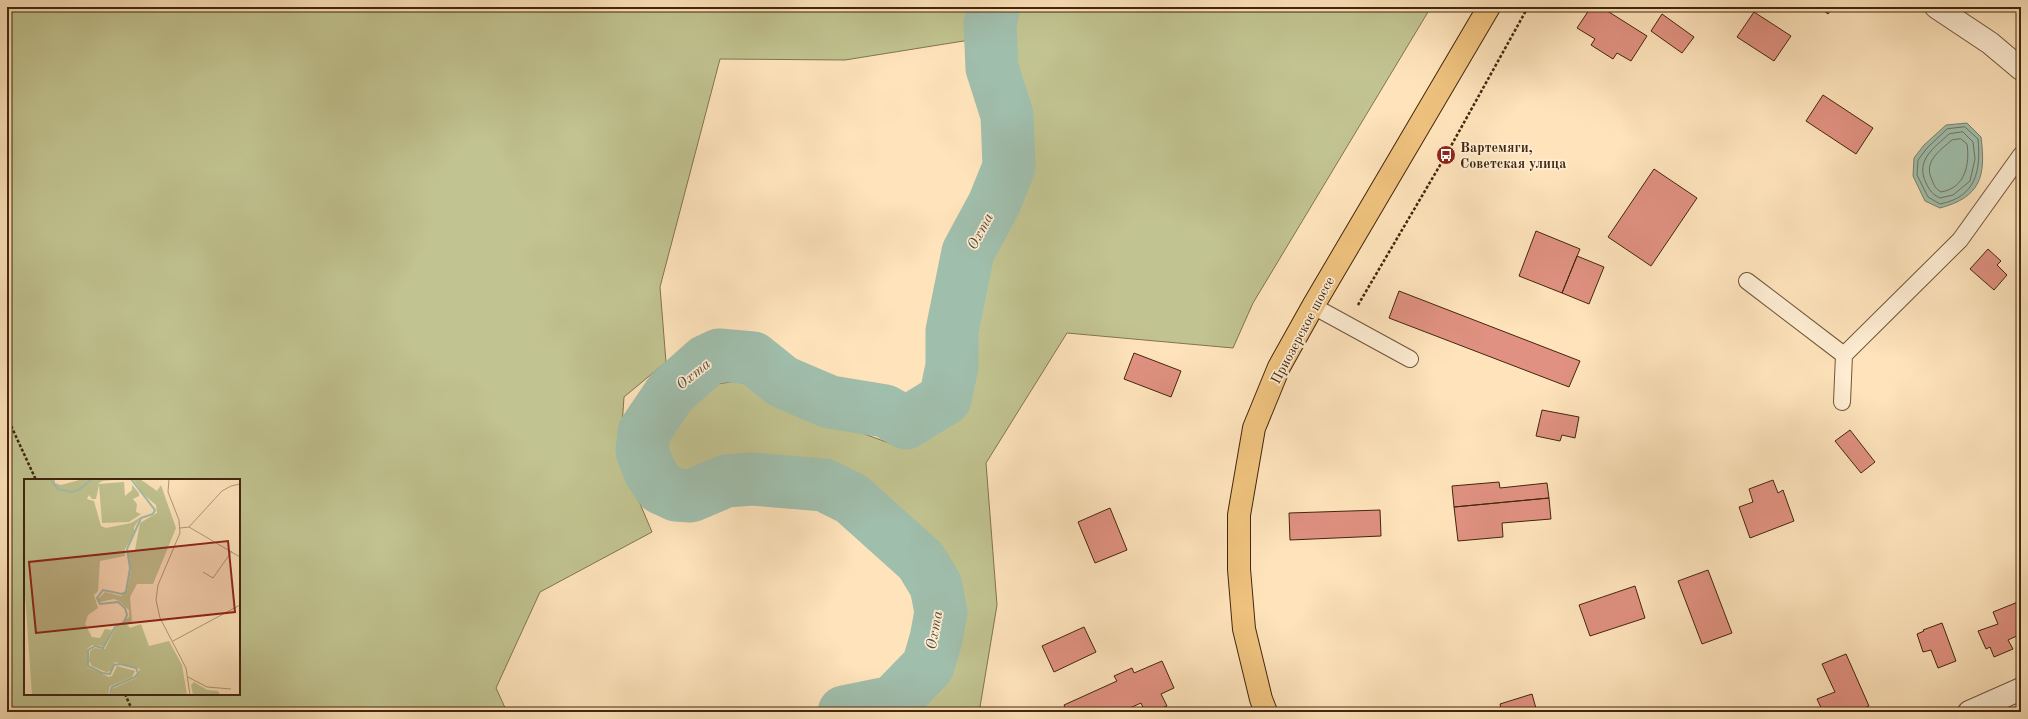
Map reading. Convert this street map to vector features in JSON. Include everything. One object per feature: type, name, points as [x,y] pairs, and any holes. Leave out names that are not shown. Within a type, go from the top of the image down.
[{"type":"main road","name":"Приозерское шоссе","points":[[1266,712],[1261,699],[1244,629],[1239,569],[1239,515],[1254,428],[1279,367],[1313,306],[1489,7]]},
{"type":"street","points":[[1936,7],[1990,43],[2021,69]]},
{"type":"street","points":[[1969,712],[2021,689]]},
{"type":"lane","points":[[1842,402],[1844,355],[1960,240],[2021,155]]},
{"type":"lane","points":[[1747,281],[1844,355]]},
{"type":"lane","points":[[1313,306],[1410,359]]},
{"type":"path","points":[[1346,324],[1446,155],[1528,7]]},
{"type":"path","points":[[7,417],[36,479]]},
{"type":"path","points":[[125,695],[132,712]]},
{"type":"green space","points":[[7,7],[980,7],[976,39],[845,60],[720,59],[660,287],[666,362],[624,397],[620,456],[652,532],[540,592],[496,688],[507,712],[7,712]]},
{"type":"green space","points":[[1012,7],[1431,7],[1253,303],[1233,348],[1067,333],[986,463],[997,605],[980,707],[965,712],[899,712],[953,656],[962,595],[897,513],[872,487],[817,459],[728,465],[698,476],[673,479],[658,459],[655,440],[674,411],[702,386],[738,381],[824,419],[889,443],[925,435],[955,406],[964,334],[979,260],[1023,172],[1023,111],[1007,37]]},
{"type":"water","points":[[1967,123],[1981,137],[1981,174],[1978,183],[1964,198],[1940,208],[1925,201],[1913,176],[1914,158],[1924,145],[1946,125]]},
{"type":"building","points":[[1591,7],[1601,7],[1647,36],[1631,61],[1617,53],[1613,59],[1591,45],[1595,39],[1577,28]]},
{"type":"building","points":[[1819,7],[1833,7],[1828,14]]},
{"type":"building","points":[[1754,12],[1791,36],[1774,61],[1737,37]]},
{"type":"building","points":[[1662,14],[1694,37],[1682,53],[1651,31]]},
{"type":"building","points":[[1823,95],[1873,128],[1856,154],[1806,121]]},
{"type":"building","points":[[1654,169],[1697,198],[1651,266],[1608,237]]},
{"type":"building","points":[[1536,231],[1580,249],[1562,293],[1519,276]]},
{"type":"building","points":[[1988,249],[2001,261],[1997,265],[2007,275],[1994,290],[1970,269]]},
{"type":"building","points":[[1577,256],[1604,267],[1589,304],[1562,293]]},
{"type":"building","points":[[1399,291],[1580,361],[1569,387],[1389,318]]},
{"type":"building","points":[[1134,353],[1181,371],[1171,397],[1124,379]]},
{"type":"building","points":[[1542,410],[1579,417],[1575,438],[1562,435],[1560,441],[1536,436]]},
{"type":"building","points":[[1850,430],[1875,462],[1861,473],[1835,441]]},
{"type":"building","points":[[1773,480],[1778,493],[1783,490],[1794,521],[1750,538],[1739,507],[1753,502],[1749,489]]},
{"type":"building","points":[[1499,482],[1500,488],[1547,483],[1549,498],[1454,507],[1452,486]]},
{"type":"building","points":[[1549,498],[1551,519],[1502,523],[1503,537],[1458,541],[1454,507]]},
{"type":"building","points":[[1110,508],[1127,550],[1095,563],[1078,522]]},
{"type":"building","points":[[1380,510],[1381,536],[1290,540],[1289,513]]},
{"type":"building","points":[[1708,570],[1732,633],[1702,644],[1678,581]]},
{"type":"building","points":[[1635,586],[1645,618],[1590,636],[1579,605]]},
{"type":"building","points":[[2018,602],[2021,610],[2021,634],[2008,640],[2013,649],[1994,657],[1990,647],[1986,649],[1978,631],[1998,624],[1993,612]]},
{"type":"building","points":[[1942,623],[1956,661],[1938,668],[1931,650],[1923,652],[1917,634],[1924,631],[1923,630]]},
{"type":"building","points":[[1084,627],[1096,652],[1054,672],[1042,646]]},
{"type":"building","points":[[1846,654],[1869,706],[1855,712],[1823,712],[1817,699],[1835,692],[1822,664]]},
{"type":"building","points":[[1162,661],[1174,688],[1161,694],[1167,706],[1152,712],[1145,712],[1141,703],[1121,712],[1067,712],[1064,705],[1117,681],[1114,676],[1132,668],[1134,673]]},
{"type":"building","points":[[1532,694],[1537,712],[1502,712],[1500,704]]},
{"type":"waterway","name":"Охта","points":[[844,712],[893,702],[928,666],[936,639],[941,612],[936,586],[921,561],[852,499],[824,485],[752,479],[726,481],[691,496],[676,495],[661,488],[650,472],[642,451],[644,432],[671,392],[706,361],[719,355],[753,358],[783,382],[830,402],[885,411],[906,423],[945,399],[952,366],[952,331],[968,252],[994,204],[1009,167],[1007,115],[992,68],[990,23],[994,7]]},
{"type":"place","name":"Вартемяги, Советская улица","points":[[1446,155]]}]
